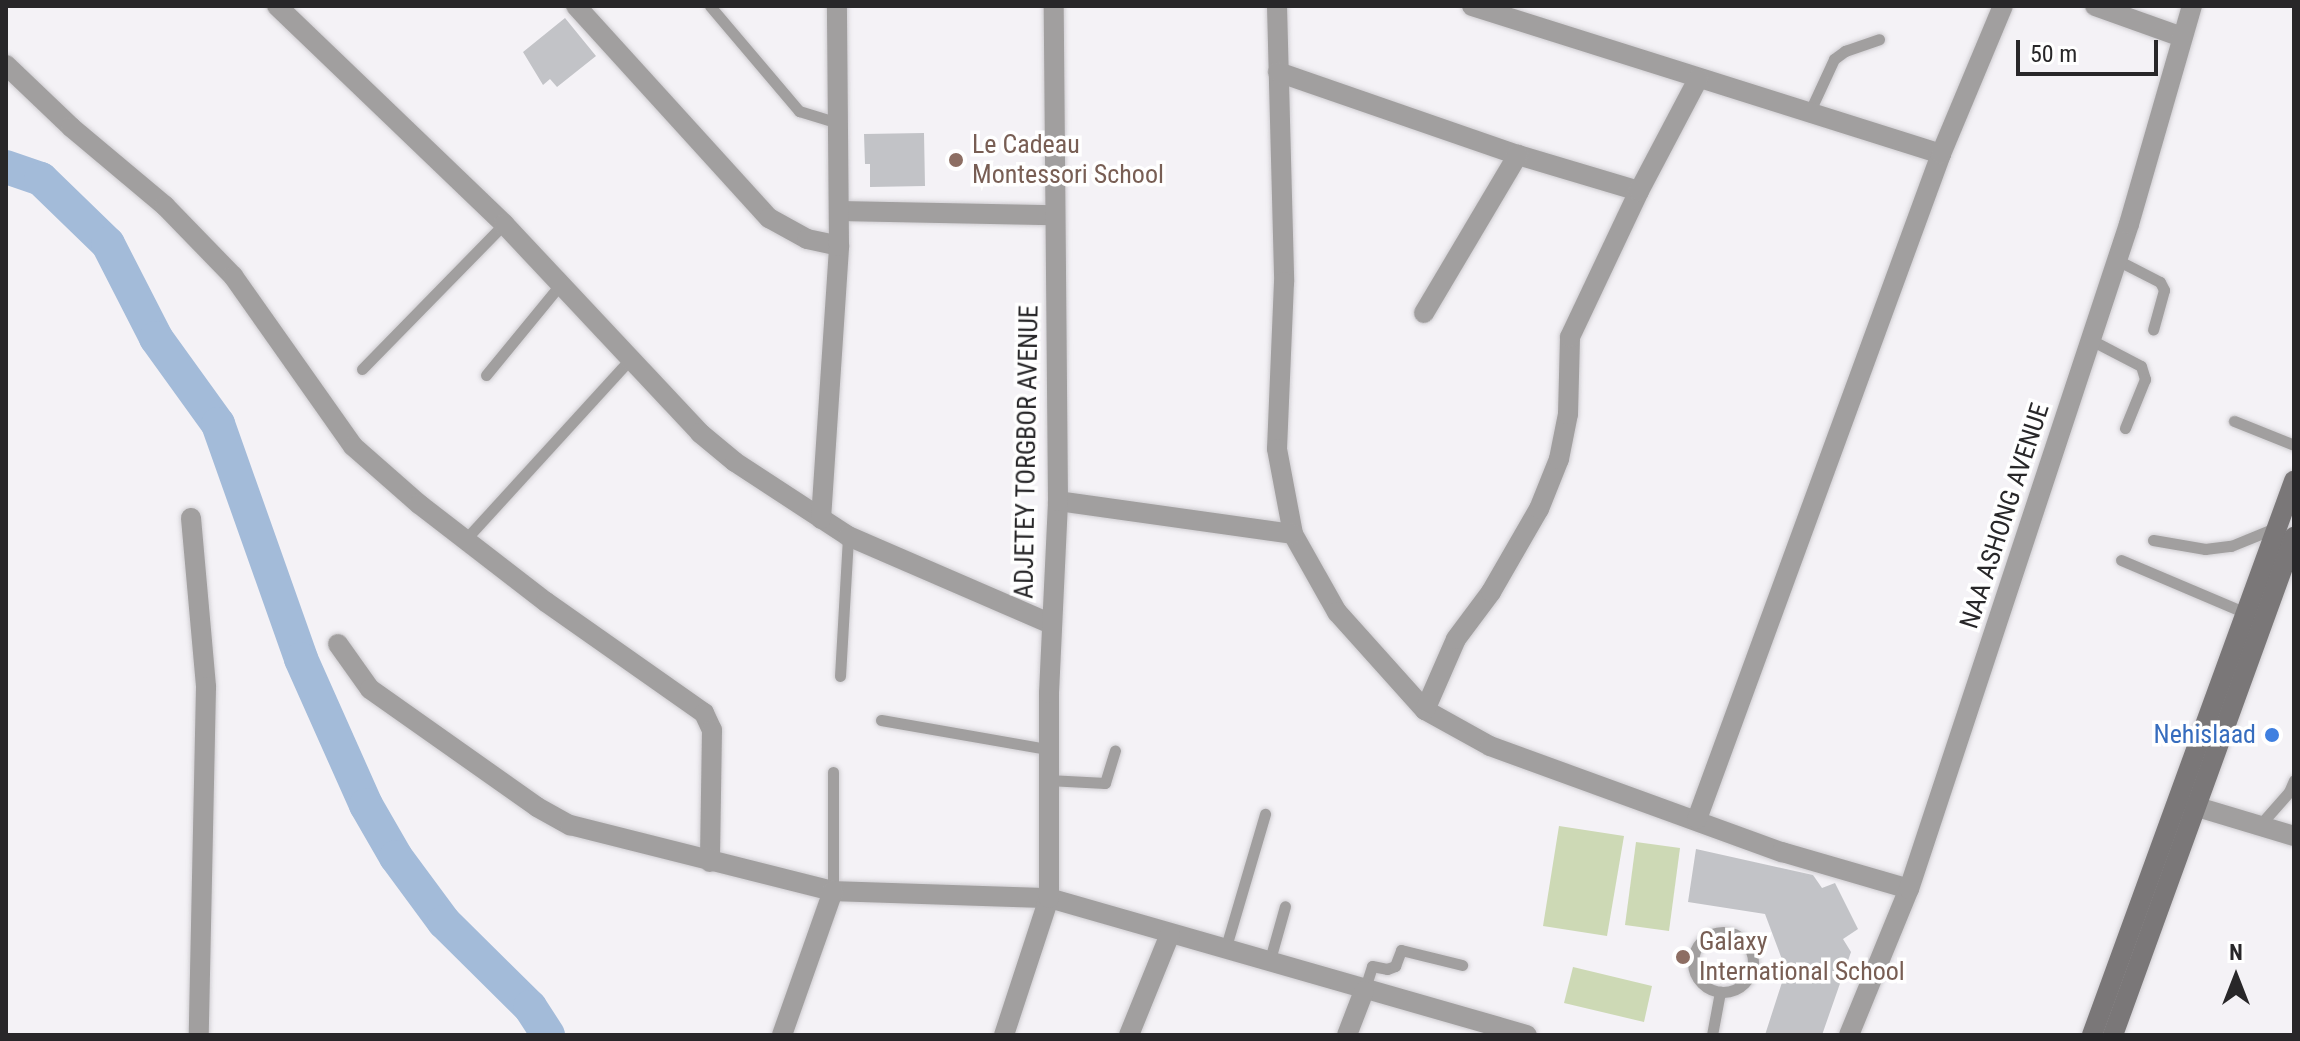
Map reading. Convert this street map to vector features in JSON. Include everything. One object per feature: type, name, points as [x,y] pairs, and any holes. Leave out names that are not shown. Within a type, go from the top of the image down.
[{"type":"main road","points":[[2113,1035],[2194,806],[2290,560],[2286,532],[2294,481]]},
{"type":"main road","points":[[2092,1035],[2246,613],[2286,532]]},
{"type":"street","points":[[277,6],[504,224],[712,443],[848,536],[1051,624]]},
{"type":"street","points":[[576,6],[769,218],[807,239],[839,246]]},
{"type":"street","points":[[821,519],[839,246],[837,6]]},
{"type":"street","name":"ADJETEY TORGBOR AVENUE","points":[[1004,1035],[1049,898],[1048,749],[1058,501],[1054,6]]},
{"type":"street","points":[[1277,6],[1284,282],[1277,449],[1293,534],[1337,612],[1425,710],[1490,746],[1782,852],[1909,889]]},
{"type":"street","points":[[1472,6],[1941,154]]},
{"type":"street","points":[[1697,819],[1941,154],[2003,6]]},
{"type":"street","points":[[2095,6],[2182,37]]},
{"type":"street","name":"NAA ASHONG AVENUE","points":[[1849,1035],[1909,889],[2117,260],[2165,109],[2192,6]]},
{"type":"street","points":[[6,65],[71,127],[159,200],[233,276],[353,446],[465,540],[710,721],[710,862]]},
{"type":"street","points":[[1278,72],[1518,155],[1639,191]]},
{"type":"street","points":[[1425,710],[1456,639],[1491,592],[1539,509],[1559,459],[1568,414],[1570,337],[1639,191],[1698,79]]},
{"type":"street","points":[[1424,313],[1518,155]]},
{"type":"street","points":[[839,211],[1054,215]]},
{"type":"street","points":[[1058,501],[1293,534]]},
{"type":"street","points":[[191,518],[206,687],[199,1035]]},
{"type":"street","points":[[338,644],[370,689],[537,807],[570,825],[833,891],[1049,898],[1364,991],[1527,1035]]},
{"type":"street","points":[[2194,806],[2294,836]]},
{"type":"street","points":[[782,1035],[833,891]]},
{"type":"street","points":[[1129,1035],[1170,934]]},
{"type":"street","points":[[1347,1035],[1364,991]]},
{"type":"lane","points":[[710,6],[799,111],[838,123]]},
{"type":"lane","points":[[1810,111],[1834,59],[1845,51],[1879,39]]},
{"type":"lane","points":[[362,369],[504,224]]},
{"type":"lane","points":[[2117,260],[2160,282],[2164,290],[2153,330]]},
{"type":"lane","points":[[486,375],[560,285]]},
{"type":"lane","points":[[2091,340],[2141,366],[2145,379],[2125,428]]},
{"type":"lane","points":[[465,540],[630,359]]},
{"type":"lane","points":[[2234,421],[2294,445]]},
{"type":"lane","points":[[2153,540],[2184,547],[2231,546],[2286,532]]},
{"type":"lane","points":[[840,676],[848,536]]},
{"type":"lane","points":[[2121,560],[2246,613]]},
{"type":"lane","points":[[881,720],[1048,749]]},
{"type":"lane","points":[[1048,780],[1105,783],[1115,751]]},
{"type":"lane","points":[[833,772],[833,891]]},
{"type":"lane","points":[[2259,826],[2291,792],[2294,780]]},
{"type":"lane","points":[[1225,950],[1265,814]]},
{"type":"lane","points":[[1269,963],[1285,906]]},
{"type":"lane","points":[[1726,932],[1743,940],[1749,947],[1753,965],[1745,982],[1729,992],[1720,992],[1703,985],[1697,977],[1693,959],[1695,950],[1708,936],[1726,932]]},
{"type":"lane","points":[[1364,991],[1372,966],[1395,966],[1401,950],[1462,965]]},
{"type":"lane","points":[[1712,1035],[1720,992]]},
{"type":"green space","points":[[1559,826],[1624,836],[1607,936],[1543,926]]},
{"type":"green space","points":[[1636,842],[1680,848],[1669,931],[1625,925]]},
{"type":"green space","points":[[1573,967],[1652,986],[1644,1022],[1564,1003]]},
{"type":"building","points":[[565,18],[596,56],[557,87],[550,79],[543,85],[523,52]]},
{"type":"building","points":[[924,133],[925,186],[870,187],[870,164],[865,164],[864,134]]},
{"type":"building","points":[[1696,849],[1813,875],[1822,888],[1835,883],[1858,929],[1843,939],[1851,952],[1822,1035],[1765,1035],[1786,970],[1765,914],[1688,902]]},
{"type":"waterway","points":[[6,167],[41,179],[108,244],[156,338],[218,424],[301,659],[366,805],[396,857],[444,922],[530,1007],[548,1035]]},
{"type":"place","name":"Le Cadeau Montessori School","points":[[956,160]]},
{"type":"place","name":"Nehislaad","points":[[2272,735]]},
{"type":"place","name":"Galaxy International School","points":[[1683,957]]}]
